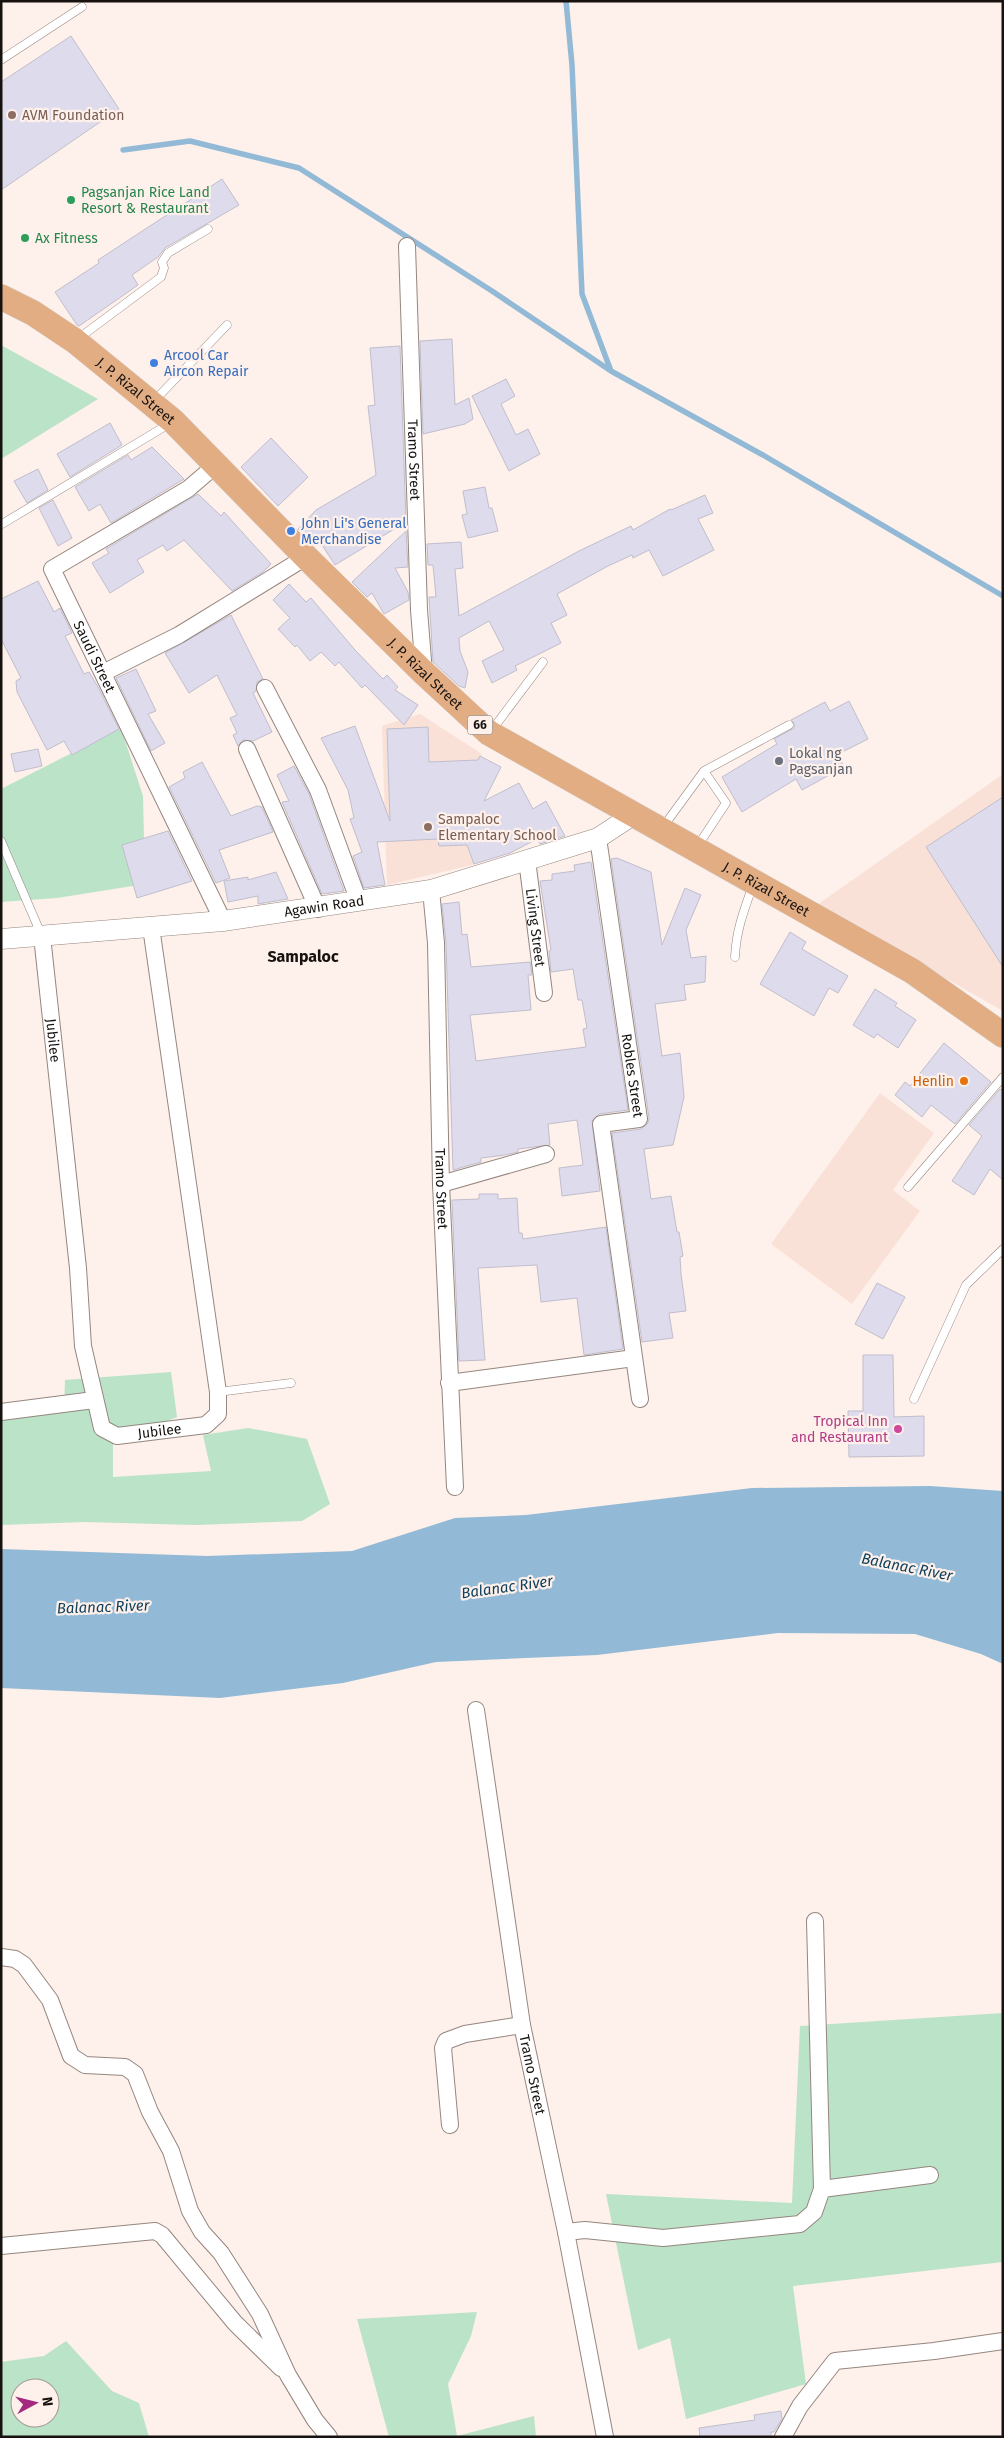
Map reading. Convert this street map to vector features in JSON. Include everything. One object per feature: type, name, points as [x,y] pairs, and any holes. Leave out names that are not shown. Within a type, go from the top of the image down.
[{"type":"main road","name":"J. P. Rizal Street","points":[[1,297],[33,314],[75,341],[173,421],[306,557],[424,673],[489,733],[754,884],[912,971],[1003,1035]]},
{"type":"street","name":"Tramo Street","points":[[407,246],[419,610],[424,673]]},
{"type":"street","name":"Saudi Street","points":[[216,465],[188,489],[52,569],[223,921]]},
{"type":"street","points":[[103,673],[178,635],[306,557]]},
{"type":"street","points":[[265,688],[318,790],[358,902]]},
{"type":"street","points":[[247,749],[318,909]]},
{"type":"street","name":"Agawin Road","points":[[1,939],[223,921],[318,909],[431,890],[598,838],[633,815]]},
{"type":"street","name":"Robles Street","points":[[598,838],[639,1119],[601,1124],[640,1399]]},
{"type":"street","name":"Living Street","points":[[526,860],[544,993]]},
{"type":"street","name":"Tramo Street","points":[[431,890],[436,943],[441,1184],[455,1487]]},
{"type":"street","name":"Jubilee","points":[[42,936],[78,1268],[83,1346],[102,1428],[117,1436],[206,1425],[218,1414],[218,1392],[150,927]]},
{"type":"street","points":[[441,1184],[546,1154]]},
{"type":"street","points":[[449,1384],[634,1358]]},
{"type":"street","points":[[1,1412],[94,1400]]},
{"type":"street","name":"Tramo Street","points":[[476,1710],[522,2025],[566,2232],[605,2437]]},
{"type":"street","points":[[566,2232],[585,2230],[663,2238],[800,2224],[814,2212],[822,2189],[815,1921]]},
{"type":"street","points":[[1,1957],[15,1959],[24,1965],[50,2000],[71,2056],[85,2065],[125,2067],[135,2074],[150,2112],[173,2158],[190,2211],[202,2232],[220,2253],[260,2314],[288,2375],[315,2420],[329,2437]]},
{"type":"street","points":[[450,2125],[443,2048],[446,2040],[465,2034],[522,2025]]},
{"type":"street","points":[[822,2189],[930,2175]]},
{"type":"street","points":[[1,2246],[156,2231],[162,2235],[188,2270],[235,2323],[288,2375]]},
{"type":"street","points":[[783,2437],[800,2406],[835,2361],[934,2351],[1003,2341]]},
{"type":"lane","points":[[1,60],[82,7]]},
{"type":"lane","points":[[75,341],[161,276],[164,268],[162,262],[168,253],[208,229]]},
{"type":"lane","points":[[152,403],[227,324]]},
{"type":"lane","points":[[2,524],[173,421]]},
{"type":"lane","points":[[489,733],[544,662]]},
{"type":"lane","points":[[660,831],[704,771],[789,725]]},
{"type":"lane","points":[[695,850],[726,803],[704,771]]},
{"type":"lane","points":[[1,841],[42,936]]},
{"type":"lane","points":[[735,957],[738,928],[754,884]]},
{"type":"lane","points":[[908,1187],[1003,1077]]},
{"type":"lane","points":[[914,1399],[966,1285],[1003,1249]]},
{"type":"lane","points":[[218,1392],[291,1384]]},
{"type":"shaded area","name":"Sampaloc Elementary School","points":[[420,714],[482,754],[463,790],[476,864],[387,885],[382,726]]},
{"type":"shaded area","points":[[1003,774],[1003,1011],[817,905]]},
{"type":"shaded area","points":[[880,1093],[934,1133],[893,1190],[920,1211],[852,1304],[771,1244]]},
{"type":"green space","points":[[1,345],[98,399],[1,459]]},
{"type":"green space","points":[[121,728],[143,796],[145,884],[57,898],[1,902],[1,789]]},
{"type":"green space","points":[[171,1372],[177,1417],[113,1443],[113,1477],[211,1471],[203,1435],[248,1428],[307,1439],[330,1504],[302,1521],[195,1525],[85,1522],[1,1525],[1,1411],[64,1413],[65,1380]]},
{"type":"green space","points":[[1003,2013],[1003,2262],[793,2286],[806,2384],[686,2419],[670,2338],[638,2350],[606,2194],[792,2203],[800,2026]]},
{"type":"green space","points":[[477,2312],[471,2336],[448,2384],[457,2436],[534,2416],[536,2437],[389,2437],[357,2319]]},
{"type":"green space","points":[[66,2341],[112,2391],[139,2403],[149,2437],[1,2437],[1,2362],[44,2356]]},
{"type":"water","name":"Balanac River","points":[[930,1486],[1003,1491],[1003,1664],[981,1654],[915,1634],[778,1633],[597,1655],[436,1662],[343,1683],[220,1698],[1,1688],[1,1549],[207,1556],[352,1551],[455,1518],[526,1515],[752,1488]]},
{"type":"building","points":[[71,36],[119,109],[1,190],[1,82]]},
{"type":"building","points":[[222,179],[239,205],[165,248],[158,257],[132,275],[138,285],[79,326],[77,325],[55,292],[99,263],[98,260]]},
{"type":"building","points":[[452,339],[455,405],[469,398],[473,419],[465,424],[423,434],[420,341]]},
{"type":"building","points":[[400,346],[406,522],[335,565],[320,542],[316,546],[298,529],[316,510],[376,475],[368,406],[375,405],[370,348]]},
{"type":"building","points":[[506,379],[515,396],[501,404],[516,435],[528,429],[540,454],[509,471],[472,396]]},
{"type":"building","points":[[110,423],[122,445],[70,477],[57,454]]},
{"type":"building","points":[[271,438],[308,477],[278,506],[241,467]]},
{"type":"building","points":[[152,447],[184,479],[111,523],[100,504],[89,511],[75,487],[128,455],[131,460]]},
{"type":"building","points":[[38,469],[48,490],[27,503],[14,481]]},
{"type":"building","points":[[485,487],[489,508],[492,508],[498,531],[468,538],[462,515],[467,514],[463,491]]},
{"type":"building","points":[[198,494],[221,516],[224,512],[271,564],[263,572],[232,591],[184,540],[167,551],[163,545],[137,560],[144,572],[110,593],[92,563],[109,553],[106,549]]},
{"type":"building","points":[[705,495],[713,513],[698,519],[714,550],[663,576],[649,550],[633,558],[632,555],[608,566],[557,594],[567,615],[551,623],[561,643],[515,666],[517,670],[492,683],[482,661],[504,650],[489,621],[459,638],[460,651],[468,672],[465,688],[459,686],[433,662],[429,597],[436,597],[433,565],[428,565],[427,544],[461,542],[463,568],[455,569],[459,616],[579,551],[631,526],[633,530],[670,509]]},
{"type":"building","points":[[53,500],[72,538],[58,546],[39,508]]},
{"type":"building","points":[[406,531],[408,567],[395,568],[408,592],[409,600],[384,614],[372,593],[367,597],[352,582]]},
{"type":"building","points":[[38,581],[54,612],[60,608],[72,633],[65,636],[84,674],[89,672],[98,687],[119,729],[72,755],[64,741],[47,750],[17,692],[16,681],[21,678],[1,639],[1,599]]},
{"type":"building","points":[[289,584],[306,602],[311,598],[355,650],[383,679],[387,675],[398,687],[395,690],[418,705],[404,725],[365,685],[362,688],[339,662],[335,666],[321,652],[310,661],[297,645],[295,647],[278,629],[290,618],[273,600]]},
{"type":"building","points":[[231,615],[263,679],[257,682],[256,691],[253,693],[272,732],[253,741],[243,740],[238,746],[233,735],[237,733],[230,718],[237,715],[217,675],[189,693],[165,653]]},
{"type":"building","points":[[136,669],[156,711],[148,714],[165,743],[151,751],[116,678]]},
{"type":"building","points":[[849,701],[868,739],[838,754],[844,767],[802,790],[796,779],[742,812],[722,777],[777,744],[774,739],[794,728],[794,723],[791,720],[825,702],[830,711]]},
{"type":"building","points":[[355,726],[390,821],[387,729],[428,727],[429,762],[478,760],[480,756],[501,767],[484,801],[519,783],[533,809],[546,801],[565,836],[540,844],[537,839],[510,853],[474,864],[467,845],[439,846],[438,839],[377,842],[385,885],[364,888],[353,856],[362,852],[350,819],[354,818],[348,790],[321,738]]},
{"type":"building","points":[[38,749],[42,766],[15,772],[11,754]]},
{"type":"building","points":[[202,762],[231,816],[257,806],[262,807],[273,832],[219,850],[230,878],[216,883],[169,787],[185,778],[183,772]]},
{"type":"building","points":[[294,766],[309,794],[344,891],[322,894],[282,802],[289,801],[277,775]]},
{"type":"building","points":[[1003,797],[1003,967],[926,847]]},
{"type":"building","points":[[168,831],[192,881],[137,898],[122,845]]},
{"type":"building","points":[[617,858],[651,872],[662,945],[685,888],[701,895],[686,930],[691,958],[706,956],[705,982],[684,985],[686,1000],[655,1004],[662,1056],[680,1053],[684,1097],[673,1145],[644,1149],[651,1199],[671,1196],[683,1256],[680,1257],[686,1311],[669,1313],[673,1338],[642,1342],[612,1133],[641,1129],[648,1123],[649,1118],[611,859]]},
{"type":"building","points":[[591,862],[628,1110],[599,1114],[592,1121],[600,1191],[562,1196],[559,1168],[583,1165],[577,1120],[548,1124],[550,1145],[518,1149],[518,1152],[481,1158],[481,1162],[453,1170],[446,943],[442,904],[459,902],[462,935],[467,934],[471,967],[530,962],[532,975],[528,975],[531,1010],[470,1015],[476,1061],[586,1047],[583,1029],[587,1028],[582,1000],[578,1000],[573,969],[551,972],[549,951],[551,950],[540,881],[552,880],[552,874],[575,871],[574,865]]},
{"type":"building","points":[[276,872],[288,899],[258,904],[258,896],[228,902],[224,881],[248,877],[248,880]]},
{"type":"building","points":[[790,932],[806,942],[802,949],[848,976],[838,993],[829,988],[814,1016],[760,984]]},
{"type":"building","points":[[875,989],[897,1003],[895,1006],[916,1020],[898,1048],[877,1034],[874,1038],[853,1025]]},
{"type":"building","points":[[944,1043],[991,1082],[955,1124],[931,1105],[922,1117],[895,1095],[905,1082],[910,1086]]},
{"type":"building","points":[[1000,1089],[1003,1091],[1003,1180],[990,1169],[974,1195],[952,1181],[982,1136],[969,1125]]},
{"type":"building","points":[[479,1194],[498,1194],[498,1199],[517,1198],[519,1233],[522,1233],[523,1239],[606,1227],[623,1349],[584,1355],[577,1298],[541,1302],[537,1265],[478,1268],[485,1360],[459,1361],[452,1200],[479,1199]]},
{"type":"building","points":[[877,1283],[905,1297],[883,1339],[855,1324]]},
{"type":"building","points":[[863,1355],[893,1355],[894,1417],[924,1416],[924,1456],[849,1457],[848,1411],[863,1411]]},
{"type":"building","points":[[781,2411],[782,2419],[774,2432],[771,2432],[771,2437],[700,2437],[699,2428],[755,2420],[754,2415]]},
{"type":"waterway","points":[[566,1],[572,65],[582,294],[611,371],[763,455],[1003,596]]},
{"type":"waterway","points":[[123,150],[190,141],[299,168],[492,291],[611,371]]},
{"type":"place","name":"AVM Foundation","points":[[12,115]]},
{"type":"place","name":"Pagsanjan Rice Land Resort & Restaurant","points":[[71,200]]},
{"type":"place","name":"Ax Fitness","points":[[25,238]]},
{"type":"place","name":"Arcool Car Aircon Repair","points":[[154,363]]},
{"type":"place","name":"John Li's General Merchandise","points":[[291,531]]},
{"type":"place","name":"Lokal ng Pagsanjan","points":[[779,761]]},
{"type":"place","name":"Sampaloc Elementary School","points":[[428,827]]},
{"type":"place","name":"Henlin","points":[[964,1081]]},
{"type":"place","name":"Tropical Inn and Restaurant","points":[[898,1429]]},
{"type":"district","name":"Sampaloc","points":[[303,956]]}]
